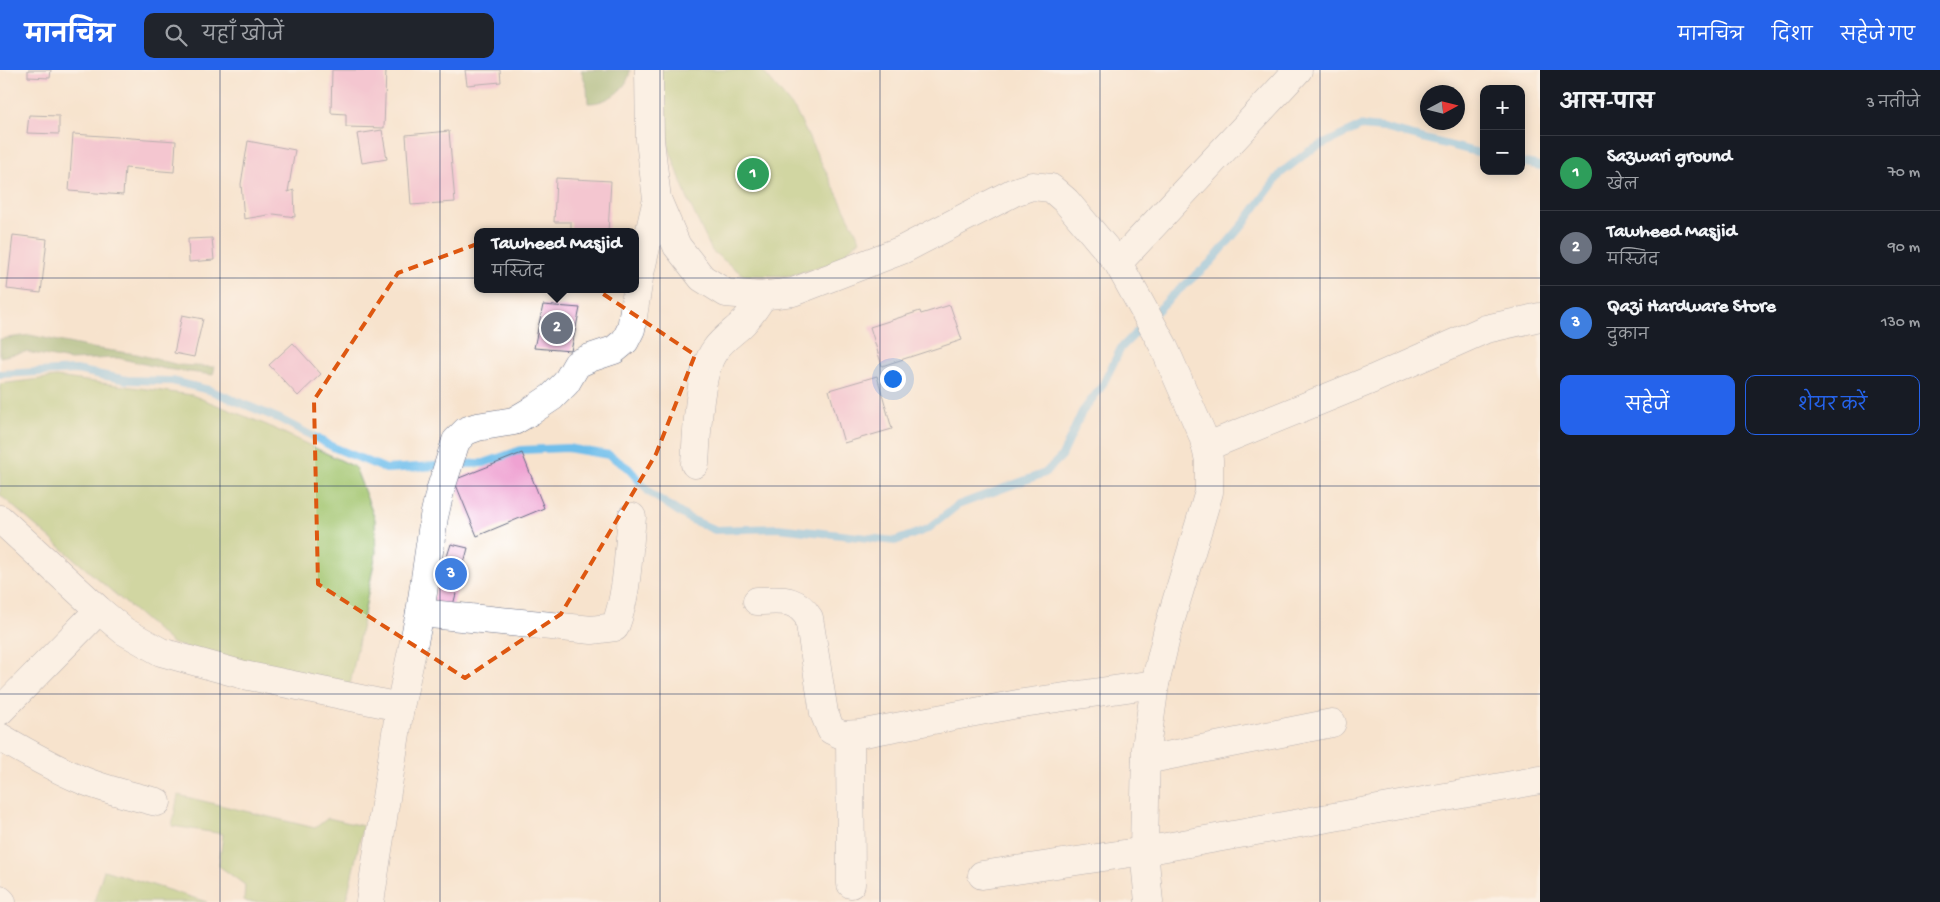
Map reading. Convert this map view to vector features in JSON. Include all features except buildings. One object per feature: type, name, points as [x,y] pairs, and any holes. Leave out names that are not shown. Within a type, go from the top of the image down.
[{"type":"street","points":[[649,70],[650,140],[657,199],[677,246],[702,278],[726,293],[763,296],[793,292],[902,250],[1014,192],[1032,186],[1051,188],[1066,201],[1118,263],[1154,329],[1203,436],[1209,460],[1208,492],[1168,629],[1155,684],[1146,760],[1144,851],[1149,902]]},
{"type":"street","points":[[1118,263],[1298,70]]},
{"type":"street","points":[[639,278],[657,199]]},
{"type":"street","points":[[370,902],[400,707],[420,613],[434,517],[456,442],[466,431],[477,427],[514,421],[552,397],[566,383],[577,364],[614,350],[625,342],[631,329],[637,293]]},
{"type":"street","points":[[695,464],[705,373],[713,352],[727,336],[740,326],[763,296]]},
{"type":"street","points":[[1206,447],[1365,382],[1486,329],[1540,317]]},
{"type":"street","points":[[420,613],[592,630],[615,627],[619,616],[632,517]]},
{"type":"street","points":[[0,519],[99,610],[124,630],[161,652],[244,675],[400,707]]},
{"type":"street","points":[[757,601],[792,602],[802,608],[809,618],[824,713],[831,730],[842,735],[1023,703],[1155,684]]},
{"type":"street","points":[[0,711],[99,610]]},
{"type":"street","points":[[1146,760],[1332,723]]},
{"type":"street","points":[[850,735],[850,884]]},
{"type":"street","points":[[0,737],[39,760],[84,781],[116,792],[157,802]]},
{"type":"street","points":[[982,875],[1144,851],[1540,780]]},
{"type":"highlighted area","points":[[510,232],[695,355],[656,454],[561,614],[465,678],[318,584],[314,400],[398,273]]},
{"type":"green space","points":[[581,70],[630,70],[626,83],[615,94],[602,101],[588,103],[587,88]]},
{"type":"green space","points":[[660,70],[762,70],[795,110],[860,240],[834,263],[789,276],[743,275],[712,251],[688,200],[669,148]]},
{"type":"green space","points":[[30,335],[92,348],[137,354],[179,365],[215,367],[213,375],[165,369],[118,358],[70,360],[26,352],[0,357],[0,339]]},
{"type":"green space","points":[[56,377],[192,395],[267,425],[355,467],[375,519],[376,553],[350,685],[281,674],[173,644],[0,495],[0,384]]},
{"type":"green space","points":[[178,795],[315,828],[328,818],[363,826],[346,902],[248,902],[244,900],[245,885],[219,866],[223,834],[172,826]]},
{"type":"green space","points":[[104,870],[207,902],[94,902]]},
{"type":"waterway","points":[[0,374],[76,370],[127,380],[172,381],[209,390],[280,419],[333,447],[386,469],[484,463],[521,450],[567,448],[609,455],[628,468],[650,493],[688,518],[715,530],[778,528],[895,541],[928,529],[958,505],[1045,473],[1062,456],[1082,412],[1102,386],[1121,348],[1171,297],[1211,262],[1245,222],[1281,173],[1309,151],[1361,126],[1383,128],[1480,153]]},
{"type":"waterway","points":[[1525,163],[1540,166]]},
{"type":"place","name":"Sazwari ground","points":[[753,174]]},
{"type":"place","name":"Tawheed Masjid","points":[[557,328]]},
{"type":"place","name":"Qazi Hardware Store","points":[[451,574]]}]
